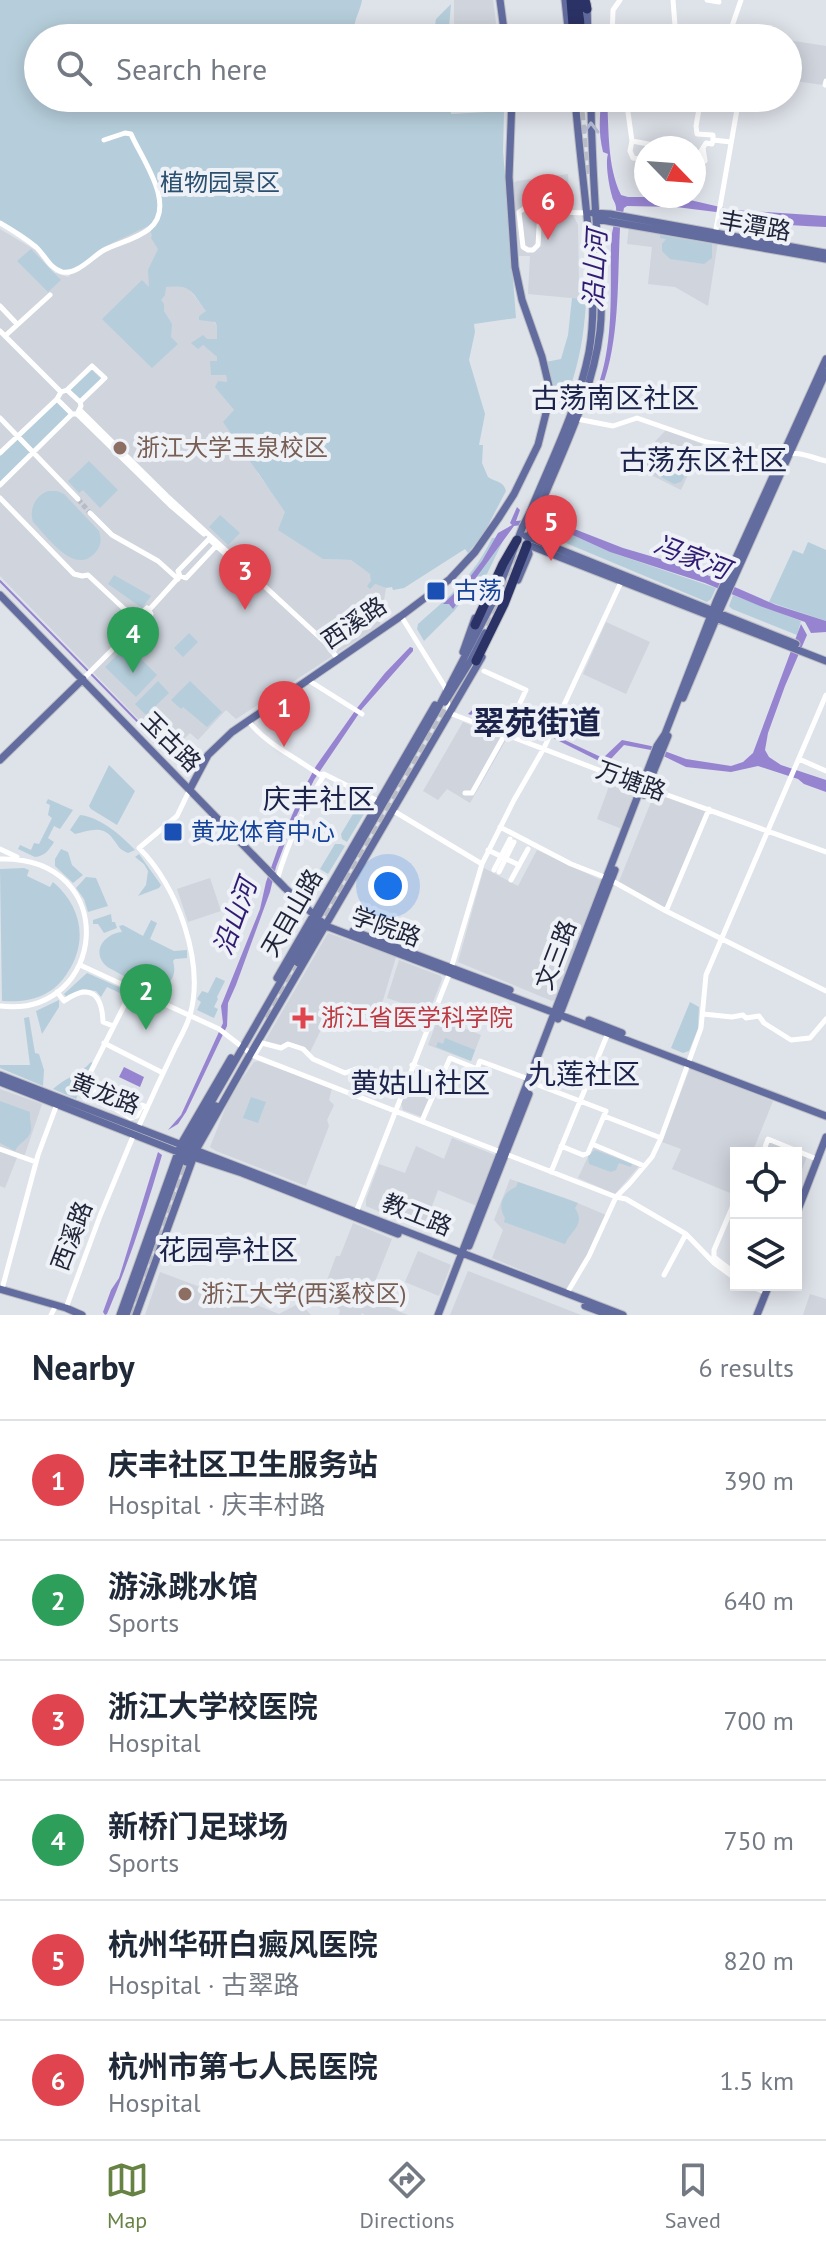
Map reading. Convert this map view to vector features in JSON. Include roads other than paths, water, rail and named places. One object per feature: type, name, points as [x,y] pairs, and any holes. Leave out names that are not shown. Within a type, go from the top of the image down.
[{"type":"highway","points":[[578,0],[580,24]]},
{"type":"highway","points":[[567,1],[570,24]]},
{"type":"highway","points":[[475,625],[503,564],[523,532]]},
{"type":"highway","points":[[476,661],[504,604],[528,541]]},
{"type":"main road","points":[[500,0],[503,24]]},
{"type":"main road","points":[[586,3],[587,24]]},
{"type":"main road","name":"西溪路","points":[[190,789],[212,749],[248,720],[450,579],[478,548],[514,494],[538,445],[549,397],[547,373],[522,300],[514,256],[508,167],[511,112]]},
{"type":"main road","name":"天目山路","points":[[577,112],[593,215]]},
{"type":"main road","name":"天目山路","points":[[128,1315],[186,1150],[247,1050],[437,710],[494,600],[575,419],[593,325],[591,112]]},
{"type":"main road","name":"丰潭路","points":[[593,215],[826,256]]},
{"type":"main road","points":[[786,454],[826,359]]},
{"type":"main road","points":[[786,454],[826,372]]},
{"type":"main road","name":"天目山路","points":[[533,514],[581,394]]},
{"type":"main road","name":"文三路","points":[[440,1315],[658,752],[786,454]]},
{"type":"main road","points":[[523,532],[528,541],[826,659]]},
{"type":"main road","name":"天目山路","points":[[128,1315],[186,1150],[321,920],[392,810],[469,680],[529,554],[528,541],[523,532]]},
{"type":"main road","name":"天目山路","points":[[321,920],[378,801],[446,692],[471,660],[528,541]]},
{"type":"main road","name":"玉古路","points":[[0,595],[89,674],[190,789],[321,920]]},
{"type":"main road","points":[[0,760],[89,674]]},
{"type":"main road","name":"学院路","points":[[321,920],[826,1114]]},
{"type":"main road","name":"学院路","points":[[559,1011],[608,1033],[689,1060]]},
{"type":"main road","name":"黄龙路","points":[[0,1075],[83,1103],[136,1131]]},
{"type":"main road","name":"黄龙路","points":[[0,1082],[186,1150]]},
{"type":"main road","points":[[48,1099],[59,1100],[186,1150]]},
{"type":"main road","points":[[802,1189],[826,1128]]},
{"type":"main road","points":[[802,1199],[826,1137]]},
{"type":"main road","name":"教工路","points":[[186,1150],[355,1214],[593,1312],[609,1315]]},
{"type":"main road","name":"教工路","points":[[462,1257],[623,1315]]},
{"type":"main road","points":[[1,1289],[82,1315]]},
{"type":"main road","points":[[755,1315],[762,1291]]},
{"type":"street","points":[[612,24],[613,10],[620,0]]},
{"type":"street","points":[[673,0],[675,24]]},
{"type":"street","points":[[707,0],[719,2]]},
{"type":"street","points":[[733,24],[741,0]]},
{"type":"street","points":[[628,112],[632,141],[630,151],[634,158]]},
{"type":"street","points":[[698,112],[697,134],[713,135],[712,144],[706,143]]},
{"type":"street","points":[[715,236],[736,112]]},
{"type":"street","points":[[0,223],[37,248],[52,268],[65,273],[148,230],[157,214],[157,186],[131,134],[104,140]]},
{"type":"street","points":[[713,140],[731,142]]},
{"type":"street","points":[[540,210],[538,245],[528,250],[523,247],[519,212],[525,208],[552,211]]},
{"type":"street","points":[[561,212],[593,215]]},
{"type":"street","points":[[50,295],[3,334],[76,413],[337,658]]},
{"type":"street","points":[[0,306],[17,324]]},
{"type":"street","points":[[0,453],[92,366],[105,378],[80,402],[76,413],[0,485]]},
{"type":"street","points":[[61,394],[80,402]]},
{"type":"street","points":[[0,418],[78,499]]},
{"type":"street","points":[[575,419],[613,426],[637,418],[706,442],[826,461]]},
{"type":"street","points":[[0,498],[74,574],[88,575],[135,619]]},
{"type":"street","points":[[90,513],[112,535],[158,561],[179,578],[186,578],[218,545]]},
{"type":"street","points":[[179,578],[178,571],[210,538]]},
{"type":"street","points":[[127,634],[125,630],[135,619],[145,609],[149,610],[179,578]]},
{"type":"street","points":[[355,1214],[451,970],[482,864],[544,748],[623,579]]},
{"type":"street","points":[[89,674],[151,614],[149,610]]},
{"type":"street","points":[[401,616],[446,692],[449,711]]},
{"type":"street","points":[[465,793],[472,793],[510,726],[526,690],[484,671]]},
{"type":"street","points":[[307,679],[360,712]]},
{"type":"street","points":[[566,1294],[589,1256],[616,1197],[644,1166],[661,1138],[701,1028],[706,975],[826,695]]},
{"type":"street","name":"万塘路","points":[[449,711],[826,852]]},
{"type":"street","points":[[248,720],[276,748],[378,801]]},
{"type":"street","points":[[799,759],[826,771]]},
{"type":"street","points":[[276,878],[322,774]]},
{"type":"street","name":"西溪路","points":[[66,1308],[136,1131],[190,1016],[193,965],[185,930],[163,879],[139,848],[173,820],[190,789]]},
{"type":"street","points":[[666,911],[709,809]]},
{"type":"street","points":[[392,810],[482,864]]},
{"type":"street","points":[[500,827],[826,991]]},
{"type":"street","points":[[496,871],[512,841]]},
{"type":"street","points":[[0,849],[58,874],[78,895],[86,923],[85,949],[72,978],[42,1001],[26,1006],[0,1006]]},
{"type":"street","points":[[511,880],[528,849]]},
{"type":"street","points":[[488,850],[519,865]]},
{"type":"street","points":[[0,859],[21,859]]},
{"type":"street","points":[[80,965],[219,1029],[247,1050],[626,1199],[686,1234],[714,1263],[730,1273]]},
{"type":"street","points":[[95,1097],[83,1103],[86,1081],[132,990]]},
{"type":"street","points":[[57,992],[64,1001],[81,992],[95,995],[100,1000],[103,1022],[113,1026]]},
{"type":"street","points":[[703,1014],[743,1015],[746,1018],[759,1016],[764,1023],[791,1040],[810,1038],[826,1019]]},
{"type":"street","points":[[551,1172],[608,1033]]},
{"type":"street","points":[[104,1043],[163,1073]]},
{"type":"street","points":[[247,1050],[262,1043],[281,1048],[288,1044],[345,1073],[356,1069],[403,1090]]},
{"type":"street","points":[[422,1121],[450,1058],[477,1069],[480,1061],[606,1111],[588,1153],[583,1155],[561,1146]]},
{"type":"street","points":[[412,1065],[442,1077]]},
{"type":"street","points":[[85,1089],[93,1090],[95,1097],[131,1118],[137,1116],[142,1105],[147,1107]]},
{"type":"street","points":[[1,1289],[36,1162],[57,1103]]},
{"type":"street","points":[[604,1116],[661,1138]]},
{"type":"street","points":[[765,1147],[768,1139],[787,1147]]},
{"type":"street","points":[[592,1144],[644,1166]]},
{"type":"street","points":[[0,1149],[36,1162]]},
{"type":"street","points":[[802,1153],[814,1158]]},
{"type":"street","points":[[730,1212],[714,1257],[730,1272]]},
{"type":"street","points":[[664,1275],[686,1234]]},
{"type":"street","name":"西溪路","points":[[51,1315],[56,1305]]},
{"type":"waterway","name":"沿山河","points":[[559,397],[564,391],[593,402],[596,395]]},
{"type":"waterway","points":[[0,581],[141,725]]},
{"type":"tunnel","points":[[580,112],[586,178]]},
{"type":"tunnel","points":[[78,499],[90,513]]},
{"type":"tunnel","points":[[481,638],[532,519]]},
{"type":"tunnel","points":[[319,928],[450,697]]},
{"type":"tunnel","points":[[267,1018],[302,958]]},
{"type":"tunnel","points":[[132,1315],[189,1156]]},
{"type":"place","name":"杭州市第七人民医院","points":[[548,240]]},
{"type":"place","name":"浙江大学玉泉校区","points":[[120,448]]},
{"type":"place","name":"杭州华研白癜风医院","points":[[551,561]]},
{"type":"place","name":"古荡","points":[[436,591]]},
{"type":"place","name":"浙江大学校医院","points":[[245,610]]},
{"type":"place","name":"新桥门足球场","points":[[133,673]]},
{"type":"place","name":"庆丰社区卫生服务站","points":[[284,747]]},
{"type":"place","name":"黄龙体育中心","points":[[173,832]]},
{"type":"place","name":"浙江省医学科学院","points":[[303,1018]]},
{"type":"place","name":"游泳跳水馆","points":[[146,1030]]},
{"type":"place","name":"浙江大学(西溪校区)","points":[[185,1294]]},
{"type":"district","name":"古荡南区社区","points":[[615,398]]},
{"type":"district","name":"古荡东区社区","points":[[703,460]]},
{"type":"district","name":"翠苑街道","points":[[537,723]]},
{"type":"district","name":"庆丰社区","points":[[319,799]]},
{"type":"district","name":"九莲社区","points":[[584,1074]]},
{"type":"district","name":"黄姑山社区","points":[[420,1083]]},
{"type":"district","name":"花园亭社区","points":[[228,1250]]},
{"type":"park label","name":"植物园景区","points":[[220,183]]},
{"type":"water label","name":"冯家河","points":[[692,557]]}]
